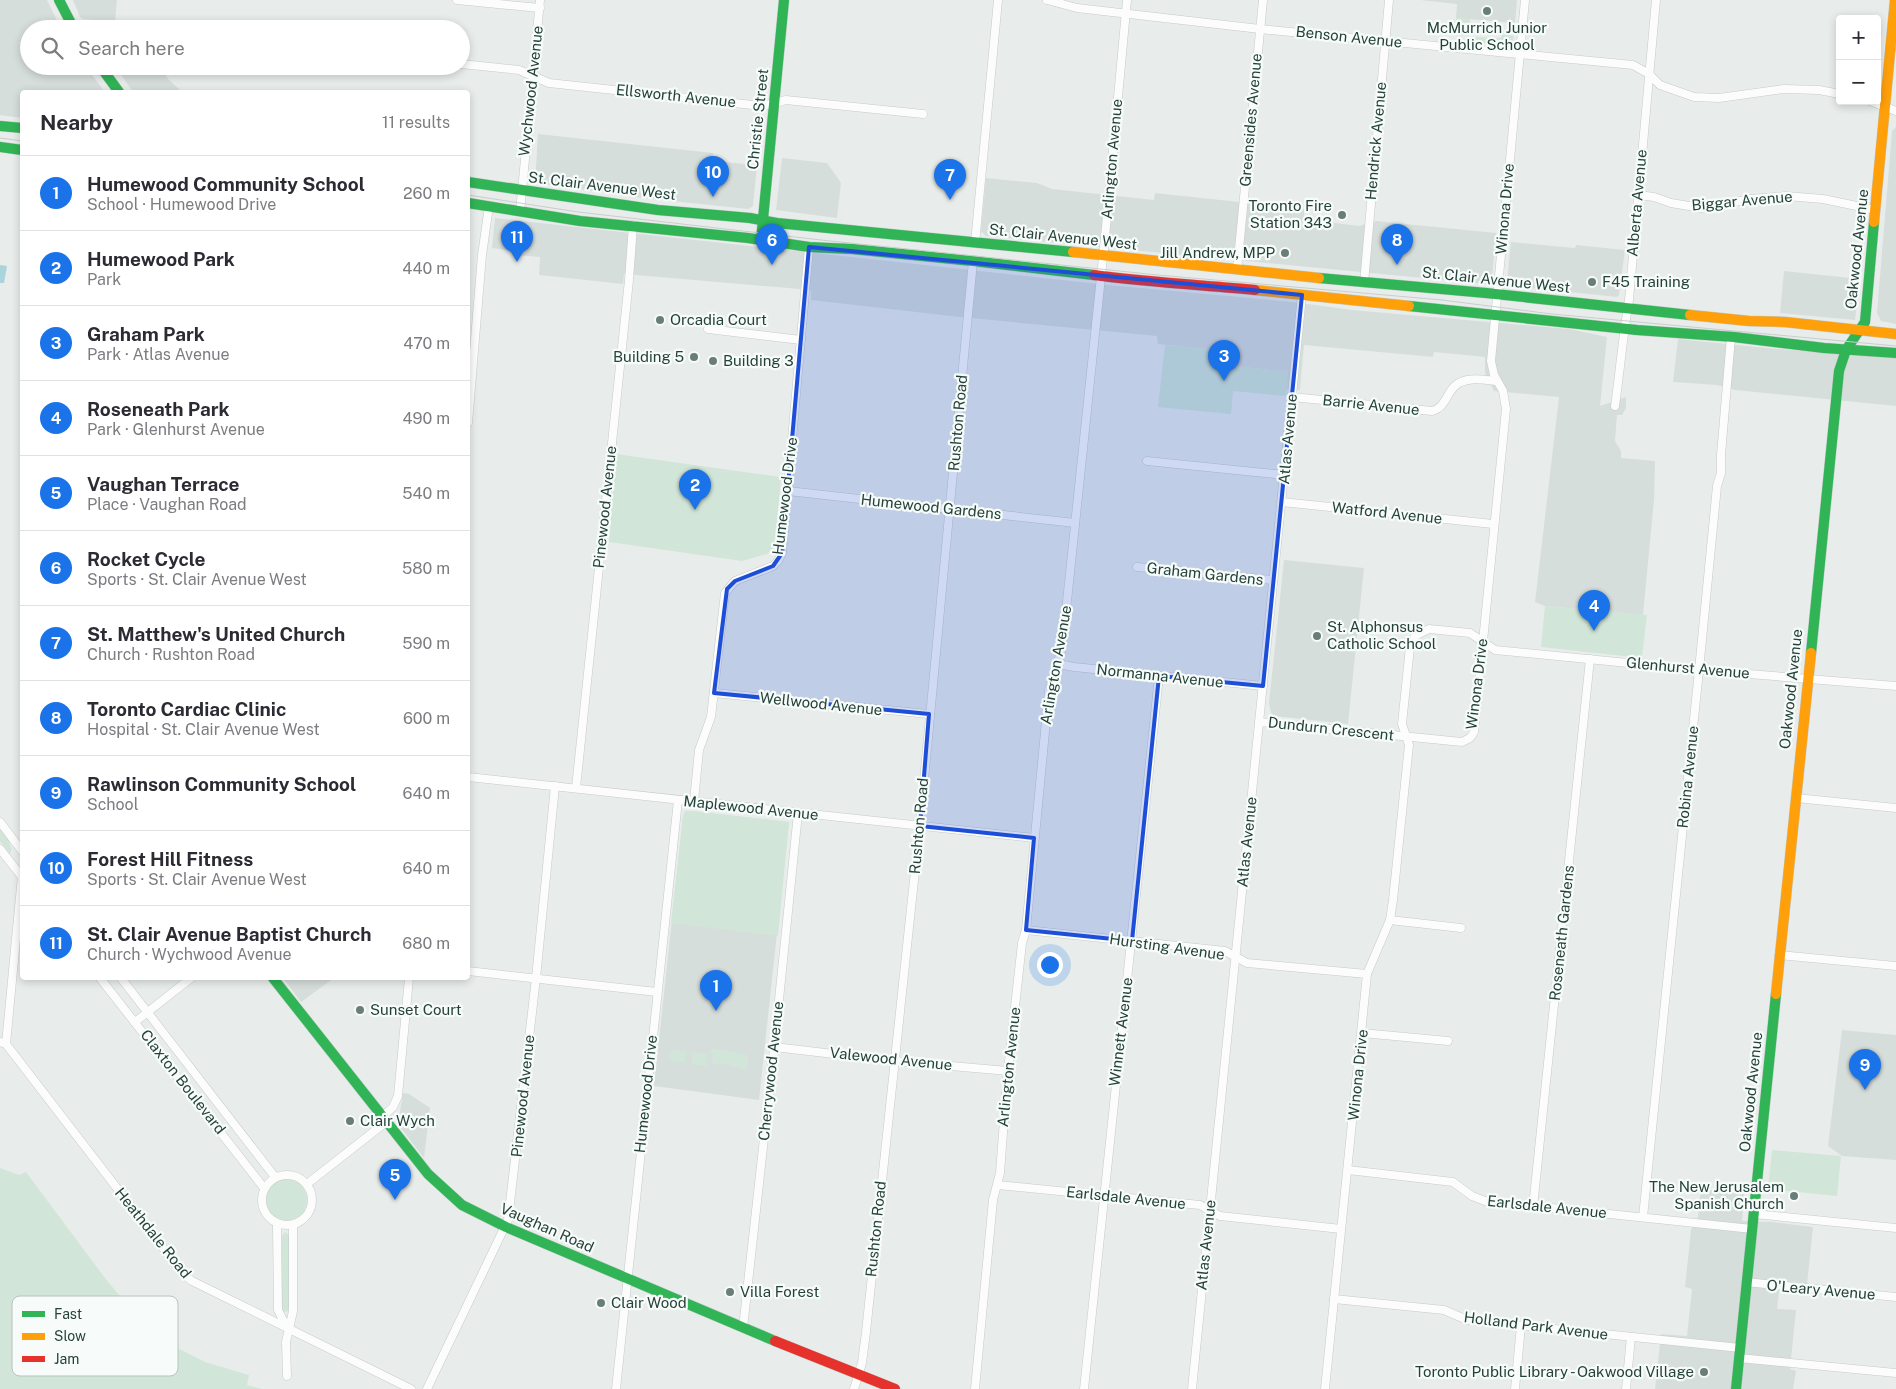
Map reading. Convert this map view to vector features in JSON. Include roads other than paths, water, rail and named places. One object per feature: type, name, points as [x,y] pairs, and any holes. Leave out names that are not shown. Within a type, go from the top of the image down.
[{"type":"main road","points":[[59,0],[69,20]]},
{"type":"main road","name":"Christie Street","points":[[761,240],[784,0]]},
{"type":"main road","name":"Oakwood Avenue","points":[[1736,1389],[1840,357],[1865,322],[1894,0]]},
{"type":"main road","points":[[106,75],[117,90]]},
{"type":"main road","points":[[0,126],[20,128]]},
{"type":"main road","points":[[0,147],[20,150]]},
{"type":"main road","name":"St. Clair Avenue West","points":[[470,182],[625,206],[975,244],[1896,334]]},
{"type":"main road","points":[[470,203],[580,221],[633,225],[809,247],[852,249],[1152,282],[1194,284],[1624,328],[1731,337],[1782,344],[1896,353]]},
{"type":"main road","name":"Vaughan Road","points":[[275,980],[428,1174],[452,1197],[476,1213],[628,1280],[895,1389]]},
{"type":"street","points":[[456,0],[540,4]]},
{"type":"street","points":[[975,244],[998,0]]},
{"type":"street","name":"Benson Avenue","points":[[1047,0],[1077,8],[1126,12],[1260,29],[1633,65],[1649,74],[1660,85],[1683,94],[1706,98],[1784,89],[1820,90],[1836,93]]},
{"type":"street","name":"Arlington Avenue","points":[[975,1389],[994,1200],[998,1185],[1022,942],[1026,930],[1049,690],[1058,664],[1064,630],[1103,256],[1127,0]]},
{"type":"street","name":"Greensides Avenue","points":[[1237,270],[1262,0]]},
{"type":"street","name":"Hendrick Avenue","points":[[1364,283],[1389,0]]},
{"type":"street","name":"Winona Drive","points":[[1326,1389],[1367,974],[1390,920],[1409,745],[1406,737],[1462,742],[1472,735],[1475,722],[1493,524],[1506,409],[1503,391],[1496,381],[1491,366],[1525,0]]},
{"type":"street","name":"Alberta Avenue","points":[[1615,406],[1627,309],[1656,0]]},
{"type":"street","name":"Wychwood Avenue","points":[[520,212],[540,4]]},
{"type":"street","name":"Ellsworth Avenue","points":[[470,65],[519,70],[543,81],[558,84],[762,106],[786,100],[923,114]]},
{"type":"street","points":[[1880,105],[1896,111]]},
{"type":"street","name":"Biggar Avenue","points":[[1638,195],[1701,208],[1752,199],[1786,196],[1823,199],[1876,210]]},
{"type":"street","points":[[470,399],[482,255],[489,206]]},
{"type":"street","name":"Pinewood Avenue","points":[[576,788],[629,280],[633,225]]},
{"type":"street","name":"Humewood Drive","points":[[694,801],[699,750],[710,722],[725,593],[735,580],[773,566],[782,553],[809,247]]},
{"type":"street","name":"Rushton Road","points":[[854,1389],[862,1363],[866,1332],[920,826],[973,261]]},
{"type":"street","name":"Atlas Avenue","points":[[1192,1389],[1302,295]]},
{"type":"street","points":[[708,329],[801,340]]},
{"type":"street","name":"Robina Avenue","points":[[1643,1217],[1717,486],[1721,473],[1731,337]]},
{"type":"street","name":"Barrie Avenue","points":[[1292,397],[1432,411],[1439,409],[1452,387],[1461,382],[1470,380],[1496,381]]},
{"type":"street","points":[[1147,461],[1285,474]]},
{"type":"street","name":"Humewood Gardens","points":[[788,491],[1075,523]]},
{"type":"street","name":"Watford Avenue","points":[[1282,502],[1493,524]]},
{"type":"street","name":"Graham Gardens","points":[[1137,567],[1273,580]]},
{"type":"street","name":"Dundurn Crescent","points":[[1259,722],[1406,737],[1402,724],[1410,646],[1415,636],[1429,629],[1470,633],[1483,642]]},
{"type":"street","name":"Glenhurst Avenue","points":[[1483,642],[1495,650],[1699,670],[1896,686]]},
{"type":"street","name":"Roseneath Gardens","points":[[1533,1207],[1590,659]]},
{"type":"street","name":"Normanna Avenue","points":[[1058,664],[1263,686]]},
{"type":"street","name":"Winnett Avenue","points":[[1084,1389],[1159,676]]},
{"type":"street","name":"Wellwood Avenue","points":[[714,693],[929,714]]},
{"type":"street","name":"Maplewood Avenue","points":[[470,776],[1034,838]]},
{"type":"street","name":"Pinewood Avenue","points":[[427,1389],[506,1227],[514,1175],[536,978],[555,786]]},
{"type":"street","points":[[1796,798],[1896,808]]},
{"type":"street","name":"Humewood Drive","points":[[616,1389],[678,800]]},
{"type":"street","name":"Cherrywood Avenue","points":[[743,1328],[798,813]]},
{"type":"street","points":[[0,822],[20,848]]},
{"type":"street","points":[[0,849],[20,874]]},
{"type":"street","points":[[3,1043],[20,894]]},
{"type":"street","points":[[1390,920],[1461,928]]},
{"type":"street","name":"Hursting Avenue","points":[[1026,930],[1225,951],[1247,963],[1367,974]]},
{"type":"street","points":[[1779,955],[1896,966]]},
{"type":"street","points":[[470,971],[657,992]]},
{"type":"street","name":"Claxton Boulevard","points":[[102,980],[264,1188]]},
{"type":"street","name":"Claxton Boulevard","points":[[123,980],[275,1177]]},
{"type":"street","points":[[135,1022],[188,980]]},
{"type":"street","points":[[307,1184],[384,1119],[393,1108],[398,1096],[409,980]]},
{"type":"street","points":[[1362,1033],[1448,1041]]},
{"type":"street","name":"Heathdale Road","points":[[3,1043],[183,1274],[192,1281],[288,1330],[411,1389]]},
{"type":"street","name":"Valewood Avenue","points":[[774,1047],[894,1061],[1008,1071]]},
{"type":"street","name":"Earlsdale Avenue","points":[[1348,1170],[1453,1182],[1480,1200],[1752,1229]]},
{"type":"street","points":[[292,1175],[300,1178],[307,1184],[312,1200],[311,1208],[301,1222],[293,1225],[277,1224],[264,1213],[261,1205],[261,1196],[264,1188],[275,1177],[292,1175]]},
{"type":"street","name":"Earlsdale Avenue","points":[[998,1185],[1200,1206],[1220,1216],[1341,1229]]},
{"type":"street","points":[[1754,1214],[1896,1228]]},
{"type":"street","points":[[277,1224],[278,1310],[288,1330]]},
{"type":"street","points":[[286,1376],[286,1342],[293,1312],[293,1225]]},
{"type":"street","name":"O'Leary Avenue","points":[[1746,1282],[1896,1297]]},
{"type":"street","name":"Holland Park Avenue","points":[[1334,1299],[1444,1310],[1464,1320],[1631,1337],[1896,1373]]},
{"type":"street","points":[[1515,1389],[1521,1326]]},
{"type":"street","points":[[1626,1389],[1631,1337]]},
{"type":"water","points":[[0,265],[7,266],[4,283],[0,283]]},
{"type":"tram line","points":[[0,138],[20,141]]},
{"type":"tram line","points":[[470,195],[578,212],[821,240],[1158,275],[1442,300],[1552,314],[1896,346]]},
{"type":"place","name":"McMurrich Junior Public School","points":[[1487,11]]},
{"type":"place","name":"Forest Hill Fitness","points":[[713,197]]},
{"type":"place","name":"St. Matthew's United Church","points":[[950,200]]},
{"type":"place","name":"Toronto Fire Station 343","points":[[1342,215]]},
{"type":"place","name":"Jill Andrew, MPP","points":[[1285,253]]},
{"type":"place","name":"St. Clair Avenue Baptist Church","points":[[517,262]]},
{"type":"place","name":"Rocket Cycle","points":[[772,265]]},
{"type":"place","name":"Toronto Cardiac Clinic","points":[[1397,265]]},
{"type":"place","name":"F45 Training","points":[[1592,282]]},
{"type":"place","name":"Orcadia Court","points":[[660,320]]},
{"type":"place","name":"Building 5","points":[[694,357]]},
{"type":"place","name":"Building 3","points":[[713,361]]},
{"type":"place","name":"Graham Park","points":[[1224,381]]},
{"type":"place","name":"Humewood Park","points":[[695,510]]},
{"type":"place","name":"Roseneath Park","points":[[1594,631]]},
{"type":"place","name":"St. Alphonsus Catholic School","points":[[1317,636]]},
{"type":"place","name":"Sunset Court","points":[[360,1010]]},
{"type":"place","name":"Humewood Community School","points":[[716,1011]]},
{"type":"place","name":"Rawlinson Community School","points":[[1865,1090]]},
{"type":"place","name":"Clair Wych","points":[[350,1121]]},
{"type":"place","name":"The New Jerusalem Spanish Church","points":[[1794,1196]]},
{"type":"place","name":"Vaughan Terrace","points":[[395,1200]]},
{"type":"place","name":"Villa Forest","points":[[730,1292]]},
{"type":"place","name":"Clair Wood","points":[[601,1303]]},
{"type":"place","name":"Toronto Public Library - Oakwood Village","points":[[1704,1372]]}]
